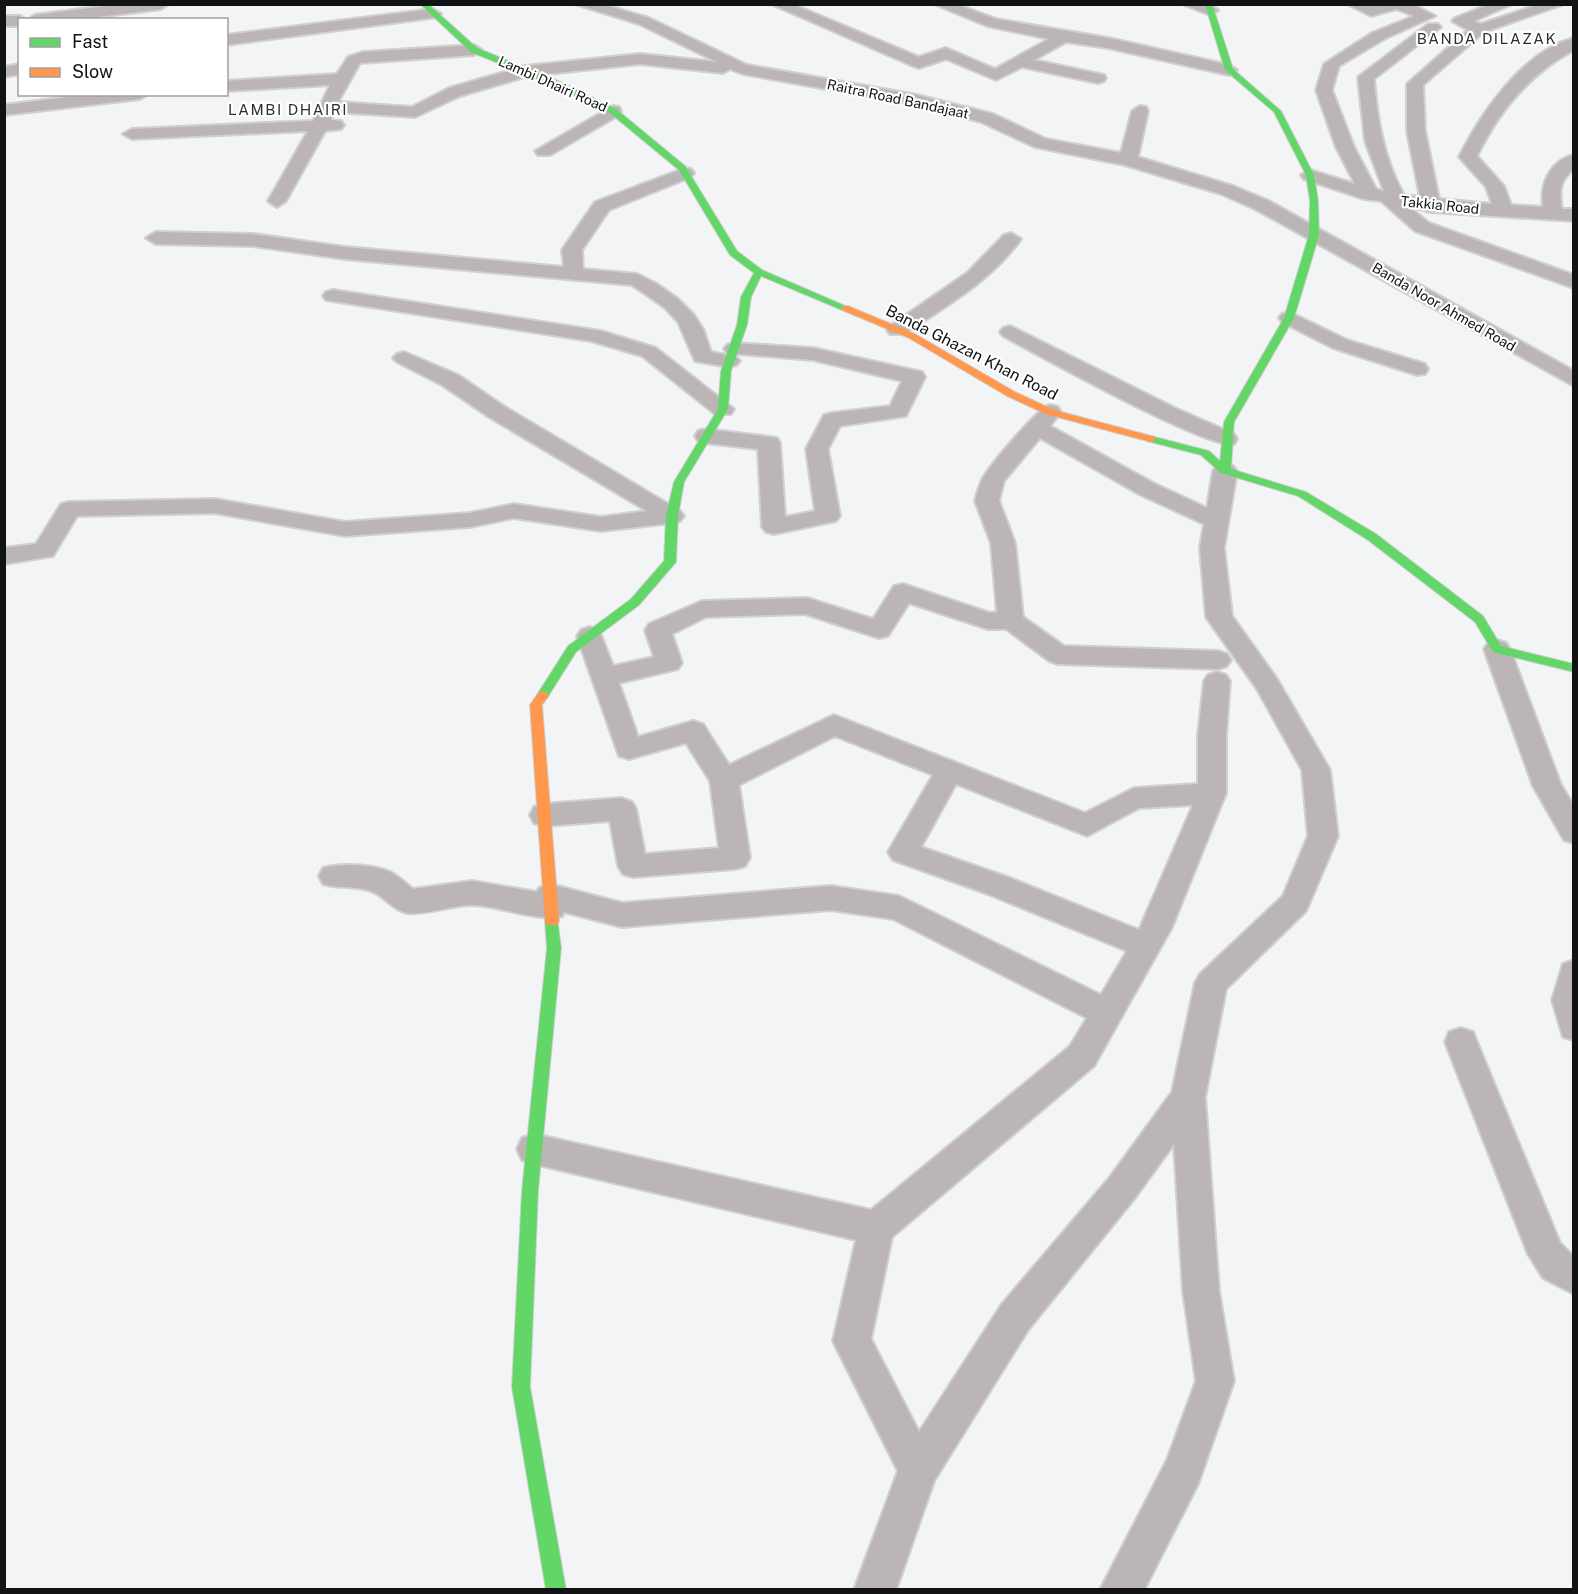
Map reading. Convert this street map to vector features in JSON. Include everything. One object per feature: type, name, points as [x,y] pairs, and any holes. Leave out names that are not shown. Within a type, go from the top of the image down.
[{"type":"street","points":[[51,18],[161,4]]},
{"type":"street","name":"Raitra Road Bandajaat","points":[[582,4],[644,21],[743,69],[917,100],[987,118],[1041,144],[1128,160],[1227,190],[1262,205],[1314,235]]},
{"type":"street","points":[[777,4],[919,63],[946,53],[996,75],[1065,38]]},
{"type":"street","points":[[941,4],[992,22],[1065,38],[1108,43],[1229,70],[1277,111],[1310,175],[1314,201],[1314,235],[1289,318],[1229,422],[1225,471],[1212,548],[1219,617],[1268,685],[1316,770],[1323,836],[1295,903],[1211,982],[1188,1097],[1201,1291],[1215,1381],[1184,1470],[1121,1590]]},
{"type":"street","points":[[1189,4],[1209,7],[1216,36],[1229,70]]},
{"type":"street","points":[[1354,4],[1371,11],[1397,4],[1427,16],[1378,36],[1332,64],[1324,90],[1346,147],[1385,198],[1422,226],[1574,282]]},
{"type":"street","points":[[1479,29],[1460,21],[1505,4]]},
{"type":"street","points":[[1431,206],[1416,131],[1415,84],[1479,29],[1557,4]]},
{"type":"street","points":[[228,40],[428,9]]},
{"type":"street","name":"Lambi Dhairi Road","points":[[428,9],[474,50],[613,111],[685,173],[733,253],[759,272]]},
{"type":"street","points":[[1385,198],[1368,108],[1366,77],[1433,27]]},
{"type":"street","points":[[1503,210],[1495,186],[1468,157],[1495,110],[1528,72],[1549,54],[1574,43]]},
{"type":"street","points":[[276,201],[320,125],[327,106],[342,79],[357,58],[474,50]]},
{"type":"street","points":[[327,106],[415,112],[455,92],[486,85],[525,71],[640,60],[743,69]]},
{"type":"street","points":[[1020,62],[1098,78]]},
{"type":"street","points":[[228,86],[342,79]]},
{"type":"street","points":[[4,110],[123,96]]},
{"type":"street","points":[[544,151],[613,111]]},
{"type":"street","points":[[1128,160],[1140,111]]},
{"type":"street","points":[[132,134],[379,124]]},
{"type":"street","points":[[1553,213],[1549,184],[1555,174],[1574,160]]},
{"type":"street","points":[[574,273],[572,250],[602,206],[685,173]]},
{"type":"street","name":"Takkia Road","points":[[1310,175],[1385,198],[1431,206],[1574,215]]},
{"type":"street","name":"Banda Noor Ahmed Road","points":[[1314,235],[1574,380]]},
{"type":"street","points":[[156,238],[253,240],[345,253],[637,280],[673,303],[681,312],[696,331],[702,357],[813,354],[914,377],[898,411],[832,420],[818,449],[828,516],[774,527],[768,443],[706,436]]},
{"type":"street","points":[[897,330],[970,279],[1005,248],[1011,239]]},
{"type":"street","points":[[556,1590],[521,1387],[534,1149],[554,948],[536,705],[572,649],[635,602],[670,562],[672,516],[680,482],[723,409],[726,370],[742,325],[746,297],[759,272]]},
{"type":"street","name":"Banda Ghazan Khan Road","points":[[759,272],[897,330],[1043,420],[1205,453],[1225,471],[1302,494],[1372,537],[1479,619],[1497,649]]},
{"type":"street","points":[[333,296],[594,335],[649,351],[723,409]]},
{"type":"street","points":[[1289,318],[1340,344],[1417,369]]},
{"type":"street","points":[[1010,332],[1169,414],[1226,439]]},
{"type":"street","points":[[404,358],[450,380],[497,412],[672,516]]},
{"type":"street","points":[[1011,620],[1003,543],[987,501],[993,480],[1043,420],[1147,489],[1217,521]]},
{"type":"street","points":[[4,556],[44,551],[69,509],[215,506],[345,529],[470,520],[514,510],[601,524],[672,516]]},
{"type":"street","points":[[604,677],[669,663],[658,630],[702,609],[807,606],[879,630],[903,592],[988,621],[1011,620],[1058,655],[1218,670],[1212,736],[1212,793],[1157,927],[1082,1056],[876,1228],[852,1341],[918,1470]]},
{"type":"street","points":[[544,815],[622,809],[633,866],[735,858],[724,780],[693,731],[629,749],[590,636]]},
{"type":"street","points":[[1497,649],[1574,668]]},
{"type":"street","points":[[1497,649],[1547,786],[1574,832]]},
{"type":"street","points":[[724,780],[834,725],[1086,825],[1134,798],[1212,793]]},
{"type":"street","points":[[950,771],[903,852],[999,886],[1146,946]]},
{"type":"street","points":[[333,876],[379,880],[408,901],[472,893],[550,902],[622,915],[831,898],[899,908],[1107,1013]]},
{"type":"street","points":[[1574,973],[1568,1000],[1574,1027]]},
{"type":"street","points":[[1461,1042],[1546,1254],[1556,1266],[1574,1277]]},
{"type":"street","points":[[875,1590],[918,1470],[1015,1317],[1122,1188],[1188,1097]]},
{"type":"street","points":[[534,1149],[876,1228]]},
{"type":"traffic: fast","points":[[423,4],[474,50],[555,83],[613,111],[682,168],[733,253],[759,272],[845,308]]},
{"type":"traffic: fast","points":[[1208,4],[1229,70],[1277,111],[1310,175],[1314,201],[1314,235],[1289,318],[1229,422],[1225,471]]},
{"type":"traffic: fast","points":[[543,695],[572,649],[635,602],[670,562],[672,516],[679,482],[723,409],[726,371],[742,325],[746,297],[759,272]]},
{"type":"traffic: fast","points":[[1151,439],[1205,453],[1225,471],[1302,494],[1372,537],[1479,619],[1497,649],[1574,668]]},
{"type":"traffic: fast","points":[[552,921],[554,948],[530,1191],[521,1387],[556,1590]]},
{"type":"traffic: slow","points":[[845,308],[912,336],[1011,394],[1050,412],[1151,439]]},
{"type":"traffic: slow","points":[[543,695],[536,705],[552,921]]},
{"type":"district","name":"BANDA DILAZAK","points":[[1487,39]]},
{"type":"district","name":"LAMBI DHAIRI","points":[[288,110]]}]
